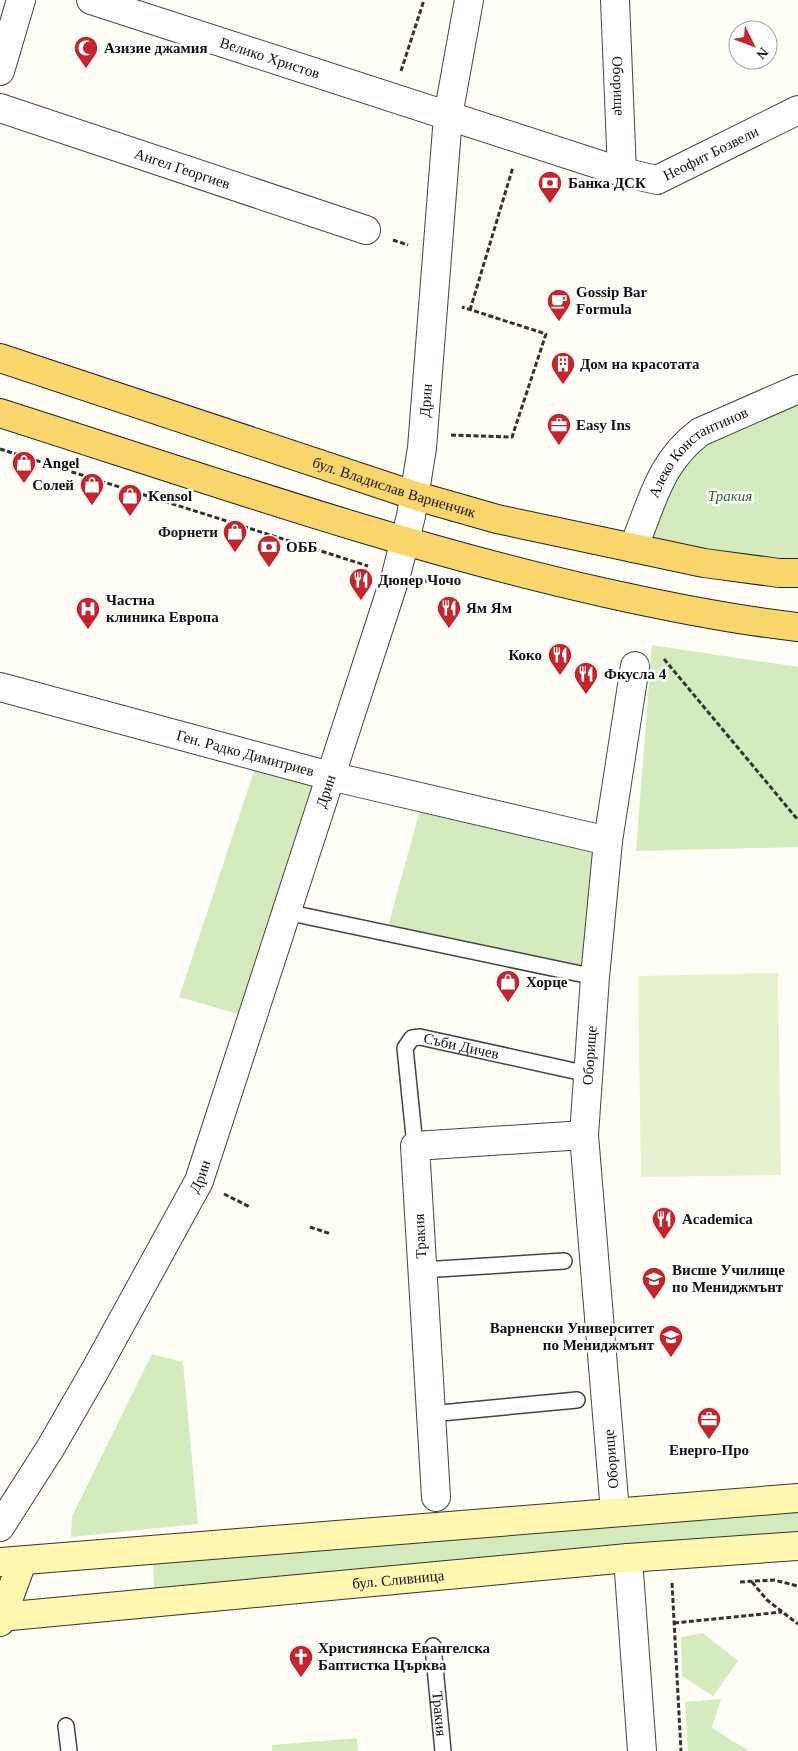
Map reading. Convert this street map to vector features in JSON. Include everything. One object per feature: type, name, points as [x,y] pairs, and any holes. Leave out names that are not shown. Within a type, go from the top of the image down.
[{"type":"main road","name":"бул. Владислав Варненчик","points":[[0,358],[413,495],[497,519],[704,563],[779,573],[798,573]]},
{"type":"main road","points":[[0,413],[404,542],[526,575],[754,622],[798,627]]},
{"type":"main road","points":[[1,1618],[11,1562],[798,1498]]},
{"type":"main road","name":"бул. Сливница","points":[[1,1618],[628,1558],[798,1546]]},
{"type":"street","points":[[0,71],[21,0]]},
{"type":"street","name":"Велико Христов","points":[[91,0],[448,116]]},
{"type":"street","name":"Дрин","points":[[0,1527],[51,1447],[199,1181],[404,542],[423,433],[448,116],[469,0]]},
{"type":"street","name":"Оборище","points":[[614,0],[622,172]]},
{"type":"street","name":"Ангел Георгиев","points":[[0,108],[366,230]]},
{"type":"street","name":"Неофит Бозвели","points":[[448,116],[622,172],[657,180],[798,110]]},
{"type":"street","name":"Алеко Константинов","points":[[633,548],[664,471],[687,442],[700,432],[798,389]]},
{"type":"street","name":"Оборище","points":[[615,1512],[584,1135],[595,977],[608,841],[634,666]]},
{"type":"street","name":"Ген. Радко Димитриев","points":[[0,687],[330,776],[608,841]]},
{"type":"street","points":[[415,1146],[584,1135]]},
{"type":"street","name":"Тракия","points":[[415,1146],[436,1497]]},
{"type":"street","points":[[628,1558],[642,1751]]},
{"type":"lane","points":[[286,912],[595,977]]},
{"type":"lane","name":"Съби Дичев","points":[[415,1146],[405,1048],[412,1038],[420,1038],[588,1074]]},
{"type":"lane","points":[[422,1270],[564,1261]]},
{"type":"lane","points":[[430,1414],[577,1400]]},
{"type":"lane","name":"Тракия","points":[[433,1646],[443,1751]]},
{"type":"lane","points":[[66,1726],[69,1751]]},
{"type":"path","points":[[392,98],[424,0]]},
{"type":"path","points":[[470,310],[521,139]]},
{"type":"path","points":[[366,230],[437,255]]},
{"type":"path","points":[[423,433],[512,437],[546,334],[488,315]]},
{"type":"path","points":[[659,653],[798,820]]},
{"type":"path","points":[[310,1227],[331,1234]]},
{"type":"path","points":[[752,1582],[766,1600],[798,1624]]},
{"type":"path","points":[[672,1583],[681,1751]]},
{"type":"path","points":[[674,1623],[782,1612]]},
{"type":"green space","name":"Тракия","points":[[798,401],[798,573],[633,548],[675,455]]},
{"type":"green space","points":[[652,645],[798,667],[798,847],[636,851]]},
{"type":"green space","points":[[259,756],[330,776],[252,1018],[179,997]]},
{"type":"green space","points":[[423,798],[608,841],[595,977],[386,934]]},
{"type":"green space","points":[[778,973],[781,1175],[641,1177],[638,976]]},
{"type":"green space","points":[[152,1354],[183,1362],[198,1524],[71,1537],[72,1516]]},
{"type":"green space","points":[[798,1499],[798,1548],[155,1602],[152,1551]]},
{"type":"green space","points":[[703,1633],[738,1661],[713,1696],[682,1676],[681,1637]]},
{"type":"green space","points":[[721,1699],[712,1728],[749,1751],[688,1751],[685,1702]]},
{"type":"green space","points":[[357,1738],[358,1751],[272,1751],[272,1745]]},
{"type":"place","name":"Азизие джамия","points":[[86,69]]},
{"type":"place","name":"Банка ДСК","points":[[550,204]]},
{"type":"place","name":"Gossip Bar Formula","points":[[559,322]]},
{"type":"place","name":"Дом на красотата","points":[[563,385]]},
{"type":"place","name":"Easy Ins","points":[[559,446]]},
{"type":"place","name":"Angel","points":[[24,484]]},
{"type":"place","name":"Солей","points":[[92,506]]},
{"type":"place","name":"Kensol","points":[[130,517]]},
{"type":"place","name":"Форнети","points":[[235,553]]},
{"type":"place","name":"ОББ","points":[[269,568]]},
{"type":"place","name":"Дюнер Чочо","points":[[361,601]]},
{"type":"place","name":"Ям Ям","points":[[449,629]]},
{"type":"place","name":"Частна клиника Европа","points":[[88,630]]},
{"type":"place","name":"Коко","points":[[560,676]]},
{"type":"place","name":"Фкусла 4","points":[[586,695]]},
{"type":"place","name":"Хорце","points":[[508,1003]]},
{"type":"place","name":"Academica","points":[[664,1240]]},
{"type":"place","name":"Висше Училище по Мениджмънт","points":[[654,1300]]},
{"type":"place","name":"Варненски Университет по Мениджмънт","points":[[671,1358]]},
{"type":"place","name":"Енерго-Про","points":[[709,1440]]},
{"type":"place","name":"Християнска Евангелска Баптистка Църква","points":[[301,1678]]}]
